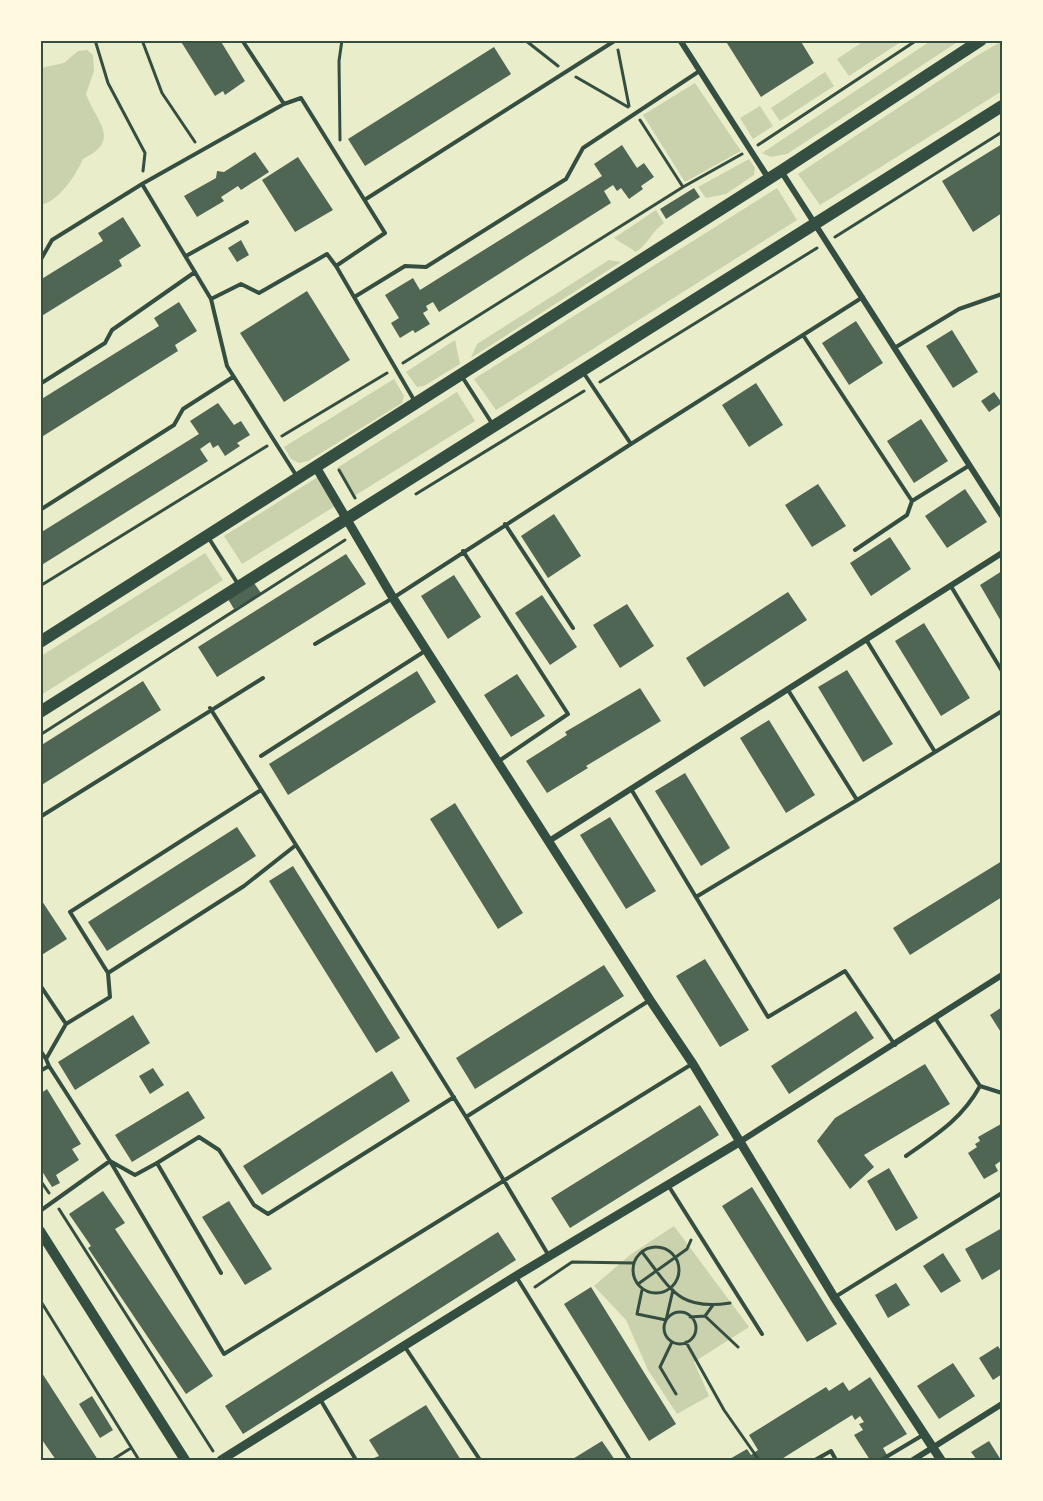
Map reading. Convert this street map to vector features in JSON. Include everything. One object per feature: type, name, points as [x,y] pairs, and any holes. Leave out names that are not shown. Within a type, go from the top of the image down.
[{"type":"main road","points":[[40,642],[769,179],[981,40]]},
{"type":"main road","points":[[40,712],[1002,106]]},
{"type":"main road","points":[[40,1231],[185,1461]]},
{"type":"street","points":[[680,40],[769,179]]},
{"type":"street","points":[[781,171],[864,296],[1002,516]]},
{"type":"street","points":[[316,467],[357,533],[393,598],[693,1064],[834,1297],[941,1461]]},
{"type":"street","points":[[549,841],[952,588],[1002,554]]},
{"type":"street","points":[[220,1461],[516,1276],[741,1141],[1002,975]]},
{"type":"street","points":[[913,1461],[1002,1404]]},
{"type":"lane","points":[[242,40],[284,104]]},
{"type":"lane","points":[[366,199],[565,71],[616,41]]},
{"type":"lane","points":[[356,296],[405,266],[426,267],[566,179],[583,148],[699,72]]},
{"type":"lane","points":[[40,261],[52,240],[142,184],[284,104],[301,98],[366,199],[385,233],[336,266]]},
{"type":"lane","points":[[142,184],[211,299],[222,348],[233,377],[298,479]]},
{"type":"lane","points":[[186,256],[247,222]]},
{"type":"lane","points":[[211,299],[241,284],[259,293],[327,254],[356,296],[416,403]]},
{"type":"lane","points":[[40,384],[105,343],[112,330],[195,272]]},
{"type":"lane","points":[[896,347],[959,309],[1002,294]]},
{"type":"lane","points":[[315,644],[393,598],[505,524],[864,296]]},
{"type":"lane","points":[[803,335],[912,501]]},
{"type":"lane","points":[[583,371],[631,444]]},
{"type":"lane","points":[[461,375],[494,427]]},
{"type":"lane","points":[[40,510],[174,425],[183,409],[233,377]]},
{"type":"lane","points":[[855,550],[908,515],[912,501],[970,465]]},
{"type":"lane","points":[[505,524],[573,627]]},
{"type":"lane","points":[[207,536],[240,587]]},
{"type":"lane","points":[[463,551],[568,714],[499,762]]},
{"type":"lane","points":[[952,588],[1002,671]]},
{"type":"lane","points":[[867,641],[936,752]]},
{"type":"lane","points":[[261,756],[427,650]]},
{"type":"lane","points":[[40,817],[210,708],[263,678]]},
{"type":"lane","points":[[788,690],[857,800]]},
{"type":"lane","points":[[210,708],[454,1096],[549,1256]]},
{"type":"lane","points":[[696,897],[1002,711]]},
{"type":"lane","points":[[631,789],[768,1017],[845,971],[895,1045]]},
{"type":"lane","points":[[46,1059],[66,1024],[110,997],[108,973],[70,912],[261,790]]},
{"type":"lane","points":[[108,973],[244,886],[296,845]]},
{"type":"lane","points":[[40,985],[66,1024]]},
{"type":"lane","points":[[466,1117],[650,1000]]},
{"type":"lane","points":[[935,1018],[980,1086],[1002,1093]]},
{"type":"lane","points":[[40,1050],[111,1161],[224,1354],[693,1064]]},
{"type":"lane","points":[[40,1071],[49,1066]]},
{"type":"lane","points":[[906,1156],[952,1124],[970,1104],[980,1086]]},
{"type":"lane","points":[[111,1161],[135,1175],[199,1137],[219,1150],[254,1205],[268,1214],[454,1096]]},
{"type":"lane","points":[[40,1211],[111,1161]]},
{"type":"lane","points":[[157,1163],[221,1273]]},
{"type":"lane","points":[[668,1185],[762,1334]]},
{"type":"lane","points":[[834,1297],[1002,1193]]},
{"type":"lane","points":[[516,1276],[630,1461]]},
{"type":"lane","points":[[405,1346],[480,1461]]},
{"type":"lane","points":[[320,1399],[356,1461]]},
{"type":"lane","points":[[881,1461],[924,1434]]},
{"type":"lane","points":[[815,1461],[831,1451],[836,1461]]},
{"type":"path","points":[[95,40],[108,83],[145,153],[142,184]]},
{"type":"path","points":[[142,40],[162,93],[182,127],[202,150]]},
{"type":"path","points":[[339,157],[339,61],[342,40]]},
{"type":"path","points":[[525,40],[565,71],[630,107],[683,187]]},
{"type":"path","points":[[616,41],[630,107]]},
{"type":"path","points":[[751,150],[916,41]]},
{"type":"path","points":[[410,498],[1002,132]]},
{"type":"path","points":[[330,458],[362,510]]},
{"type":"path","points":[[40,735],[357,533]]},
{"type":"path","points":[[40,1180],[220,1461]]},
{"type":"path","points":[[638,1284],[674,1256],[687,1249],[694,1227]]},
{"type":"path","points":[[672,1288],[653,1293],[638,1284],[634,1276],[634,1263],[642,1252],[659,1247],[674,1256],[679,1273],[672,1288],[664,1332],[672,1342]]},
{"type":"path","points":[[642,1252],[672,1288],[690,1303],[713,1305],[741,1301]]},
{"type":"path","points":[[526,1293],[572,1263],[634,1263]]},
{"type":"path","points":[[643,1289],[637,1314],[666,1320],[676,1313],[690,1317],[705,1316],[738,1347]]},
{"type":"path","points":[[40,1300],[139,1461]]},
{"type":"path","points":[[705,1316],[713,1305]]},
{"type":"path","points":[[686,1342],[695,1330],[690,1317]]},
{"type":"path","points":[[672,1342],[686,1342]]},
{"type":"path","points":[[672,1342],[660,1367],[676,1394]]},
{"type":"path","points":[[686,1342],[724,1410],[759,1461]]},
{"type":"path","points":[[111,1461],[131,1448]]},
{"type":"green space","points":[[932,40],[959,41],[787,154],[771,157],[762,153]]},
{"type":"green space","points":[[864,41],[902,41],[849,76],[837,59]]},
{"type":"green space","points":[[1002,41],[1002,91],[820,205],[798,174]]},
{"type":"green space","points":[[87,50],[93,55],[94,71],[86,94],[103,129],[102,144],[95,152],[83,159],[71,180],[60,193],[48,203],[41,205],[41,68],[64,63],[78,51]]},
{"type":"green space","points":[[825,72],[834,86],[780,121],[771,108]]},
{"type":"green space","points":[[695,83],[741,151],[685,182],[643,115]]},
{"type":"green space","points":[[760,106],[773,126],[753,139],[740,118]]},
{"type":"green space","points":[[749,159],[755,168],[754,175],[726,194],[706,198],[698,187]]},
{"type":"green space","points":[[777,188],[797,220],[496,410],[474,379]]},
{"type":"green space","points":[[656,210],[664,223],[636,252],[614,238]]},
{"type":"green space","points":[[609,260],[621,262],[471,358],[477,344]]},
{"type":"green space","points":[[455,340],[460,364],[424,386],[417,387],[406,372]]},
{"type":"green space","points":[[394,379],[404,396],[402,403],[308,461],[299,463],[291,459],[284,447]]},
{"type":"green space","points":[[457,392],[475,421],[354,496],[337,468]]},
{"type":"green space","points":[[321,475],[340,503],[242,564],[224,536]]},
{"type":"green space","points":[[205,553],[223,580],[41,695],[41,656]]},
{"type":"green space","points":[[674,1226],[749,1327],[694,1362],[709,1396],[677,1414],[648,1370],[626,1320],[594,1286],[630,1255]]},
{"type":"building","points":[[180,40],[220,40],[245,81],[225,95],[223,91],[215,96]]},
{"type":"building","points":[[725,40],[800,40],[814,63],[761,97]]},
{"type":"building","points":[[494,47],[511,74],[365,166],[348,139]]},
{"type":"building","points":[[1002,144],[1002,213],[973,232],[942,181]]},
{"type":"building","points":[[622,145],[637,168],[644,163],[654,177],[641,186],[643,189],[629,199],[621,188],[617,191],[613,185],[604,191],[611,203],[439,312],[433,302],[426,306],[428,310],[423,313],[430,324],[415,333],[413,330],[400,338],[391,323],[399,318],[385,295],[413,278],[420,290],[602,176],[594,164]]},
{"type":"building","points":[[255,152],[269,172],[241,190],[238,186],[221,197],[224,201],[197,217],[184,196],[216,178],[217,171],[224,172]]},
{"type":"building","points":[[298,157],[333,210],[295,232],[262,180]]},
{"type":"building","points":[[694,188],[700,197],[666,219],[660,209]]},
{"type":"building","points":[[123,217],[141,246],[119,260],[122,266],[40,317],[40,280],[103,241],[98,233]]},
{"type":"building","points":[[241,240],[249,255],[237,262],[228,248]]},
{"type":"building","points":[[307,291],[350,360],[284,402],[240,333]]},
{"type":"building","points":[[179,302],[197,331],[175,345],[178,351],[40,438],[40,400],[159,326],[154,318]]},
{"type":"building","points":[[856,321],[883,363],[849,385],[822,343]]},
{"type":"building","points":[[952,330],[978,372],[953,388],[926,346]]},
{"type":"building","points":[[756,383],[783,425],[749,447],[722,405]]},
{"type":"building","points":[[994,392],[1002,403],[989,412],[981,401]]},
{"type":"building","points":[[218,403],[234,425],[241,421],[250,435],[237,443],[240,446],[225,456],[218,445],[213,448],[210,442],[200,449],[208,461],[40,566],[40,533],[199,434],[190,421]]},
{"type":"building","points":[[921,419],[948,461],[914,483],[887,441]]},
{"type":"building","points":[[818,484],[846,526],[812,547],[785,505]]},
{"type":"building","points":[[965,489],[987,522],[947,548],[925,516]]},
{"type":"building","points":[[554,514],[581,556],[548,578],[521,536]]},
{"type":"building","points":[[890,537],[911,569],[871,596],[850,563]]},
{"type":"building","points":[[346,554],[366,584],[217,677],[198,647]]},
{"type":"building","points":[[1002,571],[1002,623],[980,585]]},
{"type":"building","points":[[454,575],[481,617],[448,639],[421,596]]},
{"type":"building","points":[[254,583],[261,593],[234,609],[228,599]]},
{"type":"building","points":[[788,592],[807,620],[704,687],[686,658]]},
{"type":"building","points":[[542,595],[577,647],[550,665],[515,613]]},
{"type":"building","points":[[627,604],[654,646],[620,668],[593,625]]},
{"type":"building","points":[[924,623],[970,698],[941,716],[895,641]]},
{"type":"building","points":[[847,670],[893,744],[863,762],[818,687]]},
{"type":"building","points":[[417,671],[436,702],[288,795],[269,764]]},
{"type":"building","points":[[517,674],[545,716],[511,737],[484,695]]},
{"type":"building","points":[[143,681],[161,710],[40,786],[40,746]]},
{"type":"building","points":[[640,688],[661,721],[586,766],[588,768],[547,793],[526,761],[567,735],[565,732]]},
{"type":"building","points":[[769,720],[815,795],[786,813],[740,738]]},
{"type":"building","points":[[685,773],[730,848],[701,866],[655,791]]},
{"type":"building","points":[[455,803],[523,913],[498,929],[430,819]]},
{"type":"building","points":[[610,817],[656,891],[626,909],[580,835]]},
{"type":"building","points":[[237,827],[256,856],[107,951],[88,922]]},
{"type":"building","points":[[1002,861],[1002,897],[910,955],[893,928]]},
{"type":"building","points":[[293,866],[400,1038],[376,1053],[269,881]]},
{"type":"building","points":[[40,898],[67,939],[40,956]]},
{"type":"building","points":[[705,959],[749,1030],[720,1047],[676,976]]},
{"type":"building","points":[[604,965],[624,996],[475,1089],[456,1058]]},
{"type":"building","points":[[1002,1007],[1002,1034],[990,1015]]},
{"type":"building","points":[[856,1011],[874,1038],[789,1094],[771,1066]]},
{"type":"building","points":[[133,1015],[150,1043],[75,1090],[58,1062]]},
{"type":"building","points":[[925,1064],[950,1104],[864,1155],[874,1167],[850,1189],[817,1141],[835,1118]]},
{"type":"building","points":[[153,1068],[164,1085],[150,1094],[139,1076]]},
{"type":"building","points":[[392,1071],[410,1101],[262,1195],[243,1166]]},
{"type":"building","points":[[47,1089],[81,1144],[72,1149],[79,1160],[56,1175],[60,1183],[52,1187],[40,1168],[40,1094]]},
{"type":"building","points":[[188,1091],[205,1118],[132,1162],[115,1135]]},
{"type":"building","points":[[700,1105],[719,1135],[570,1228],[551,1198]]},
{"type":"building","points":[[1001,1124],[1002,1160],[995,1165],[998,1171],[984,1179],[968,1153],[977,1147],[975,1144],[980,1141],[978,1137]]},
{"type":"building","points":[[889,1168],[918,1218],[896,1231],[867,1181]]},
{"type":"building","points":[[752,1187],[837,1324],[807,1342],[722,1206]]},
{"type":"building","points":[[103,1191],[125,1223],[115,1229],[213,1376],[186,1394],[88,1248],[91,1246],[69,1214]]},
{"type":"building","points":[[229,1201],[272,1269],[245,1285],[202,1217]]},
{"type":"building","points":[[1002,1228],[1002,1268],[982,1280],[965,1249]]},
{"type":"building","points":[[498,1232],[516,1260],[243,1434],[225,1406]]},
{"type":"building","points":[[943,1253],[961,1281],[941,1293],[923,1266]]},
{"type":"building","points":[[896,1283],[910,1305],[888,1318],[875,1295]]},
{"type":"building","points":[[591,1287],[676,1424],[649,1441],[564,1304]]},
{"type":"building","points":[[998,1346],[1002,1353],[1002,1374],[993,1380],[979,1358]]},
{"type":"building","points":[[953,1363],[975,1396],[939,1419],[917,1386]]},
{"type":"building","points":[[40,1370],[98,1460],[56,1460],[40,1437]]},
{"type":"building","points":[[870,1377],[907,1434],[883,1448],[887,1455],[879,1460],[870,1460],[854,1435],[863,1430],[859,1424],[864,1422],[860,1416],[855,1420],[852,1415],[780,1460],[728,1460],[747,1449],[751,1455],[758,1450],[749,1435],[826,1387],[829,1391],[843,1382],[849,1391]]},
{"type":"building","points":[[92,1396],[113,1430],[100,1438],[79,1404]]},
{"type":"building","points":[[426,1405],[461,1460],[376,1460],[374,1458],[379,1456],[369,1440]]},
{"type":"building","points":[[602,1441],[615,1460],[571,1460]]},
{"type":"building","points":[[989,1441],[1001,1460],[977,1460],[971,1452]]}]
